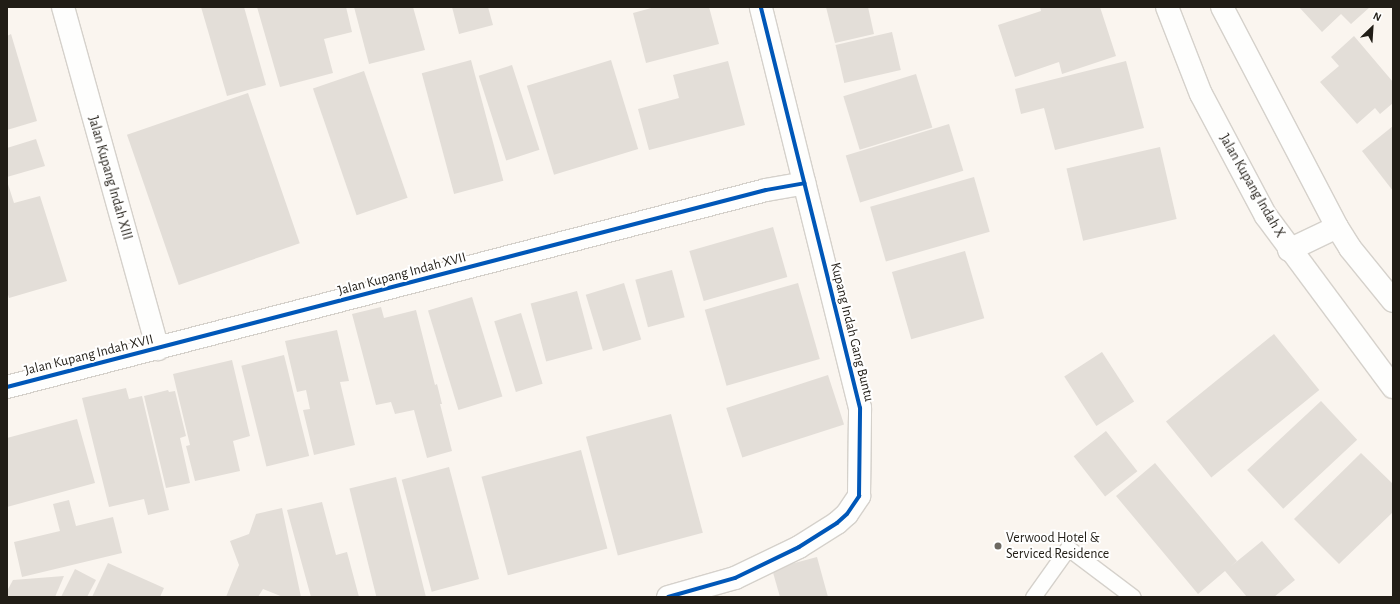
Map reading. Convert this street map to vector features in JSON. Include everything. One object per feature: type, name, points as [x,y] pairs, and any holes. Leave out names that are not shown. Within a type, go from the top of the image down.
[{"type":"street","name":"Jalan Kupang Indah XIII","points":[[62,7],[158,349]]},
{"type":"street","name":"Kupang Indah Gang Buntu","points":[[668,597],[735,578],[799,547],[837,523],[848,514],[859,496],[860,408],[761,7]]},
{"type":"street","name":"Jalan Kupang Indah X","points":[[1167,7],[1201,94],[1266,216],[1289,250],[1393,387]]},
{"type":"street","points":[[1222,7],[1337,227],[1350,248],[1393,301]]},
{"type":"street","name":"Jalan Kupang Indah XVII","points":[[7,387],[766,190],[804,183]]},
{"type":"street","points":[[1289,250],[1337,227]]},
{"type":"lane","points":[[1033,597],[1068,548],[1133,597]]},
{"type":"building","points":[[201,7],[244,7],[266,85],[227,96]]},
{"type":"building","points":[[257,7],[346,7],[352,32],[324,39],[333,73],[280,87]]},
{"type":"building","points":[[354,7],[413,7],[425,50],[369,64]]},
{"type":"building","points":[[452,7],[488,7],[493,25],[459,34]]},
{"type":"building","points":[[655,7],[709,7],[719,44],[646,63],[633,13]]},
{"type":"building","points":[[826,7],[868,7],[874,34],[835,43]]},
{"type":"building","points":[[1040,7],[1100,7],[1116,56],[1062,74],[1059,62],[1015,77],[998,25],[1041,11]]},
{"type":"building","points":[[1299,7],[1370,7],[1351,24],[1341,14],[1322,32]]},
{"type":"building","points":[[892,32],[901,70],[844,83],[835,45]]},
{"type":"building","points":[[11,34],[37,121],[7,130],[7,36]]},
{"type":"building","points":[[1354,36],[1393,82],[1393,103],[1380,114],[1375,108],[1357,124],[1320,82],[1339,66],[1331,57]]},
{"type":"building","points":[[471,60],[503,181],[454,194],[422,73]]},
{"type":"building","points":[[611,60],[638,149],[554,175],[527,86]]},
{"type":"building","points":[[728,61],[745,125],[649,150],[638,109],[679,98],[673,75]]},
{"type":"building","points":[[1126,61],[1144,128],[1055,150],[1044,108],[1021,114],[1015,89]]},
{"type":"building","points":[[512,65],[540,150],[506,160],[479,76]]},
{"type":"building","points":[[364,71],[408,198],[357,215],[313,89]]},
{"type":"building","points":[[916,74],[932,128],[860,150],[843,96]]},
{"type":"building","points":[[248,93],[300,243],[179,285],[127,135]]},
{"type":"building","points":[[949,124],[963,171],[860,202],[846,156]]},
{"type":"building","points":[[1393,126],[1393,191],[1362,151]]},
{"type":"building","points":[[36,139],[45,166],[7,177],[7,148]]},
{"type":"building","points":[[1160,147],[1177,219],[1083,241],[1066,169]]},
{"type":"building","points":[[974,177],[990,232],[886,262],[870,207]]},
{"type":"building","points":[[7,181],[14,203],[40,196],[67,281],[9,298],[7,291]]},
{"type":"building","points":[[773,227],[787,277],[704,301],[689,251]]},
{"type":"building","points":[[965,251],[984,318],[911,339],[892,272]]},
{"type":"building","points":[[672,270],[685,317],[648,327],[635,280]]},
{"type":"building","points":[[624,283],[641,339],[603,351],[586,295]]},
{"type":"building","points":[[798,283],[820,359],[727,386],[705,310]]},
{"type":"building","points":[[577,291],[593,349],[546,361],[531,303]]},
{"type":"building","points":[[472,297],[502,396],[458,410],[428,310]]},
{"type":"building","points":[[381,307],[384,318],[416,310],[435,385],[437,384],[442,404],[440,404],[452,451],[427,458],[414,410],[395,414],[391,402],[376,405],[352,314]]},
{"type":"building","points":[[521,313],[543,384],[516,392],[494,321]]},
{"type":"building","points":[[337,330],[349,381],[340,382],[355,445],[314,455],[303,410],[310,409],[306,390],[297,392],[285,341]]},
{"type":"building","points":[[1274,334],[1319,390],[1211,477],[1166,421]]},
{"type":"building","points":[[1102,352],[1134,401],[1096,426],[1064,377]]},
{"type":"building","points":[[284,355],[309,456],[266,467],[241,366]]},
{"type":"building","points":[[232,360],[250,436],[233,441],[240,471],[195,481],[186,446],[190,445],[173,374]]},
{"type":"building","points":[[828,375],[844,424],[742,458],[726,408]]},
{"type":"building","points":[[126,388],[129,399],[142,396],[169,510],[148,515],[144,499],[109,507],[82,398]]},
{"type":"building","points":[[168,390],[169,392],[175,391],[186,436],[180,438],[190,483],[166,488],[144,396]]},
{"type":"building","points":[[1321,401],[1357,440],[1283,509],[1247,470]]},
{"type":"building","points":[[671,414],[703,533],[618,556],[586,437]]},
{"type":"building","points":[[77,419],[95,483],[7,507],[7,438]]},
{"type":"building","points":[[1106,431],[1137,471],[1105,496],[1074,456]]},
{"type":"building","points":[[581,450],[607,549],[508,575],[482,477]]},
{"type":"building","points":[[1361,453],[1393,484],[1393,512],[1339,564],[1294,519]]},
{"type":"building","points":[[1155,463],[1237,561],[1230,567],[1262,541],[1295,580],[1274,597],[1247,597],[1225,571],[1198,594],[1116,496]]},
{"type":"building","points":[[449,467],[479,579],[432,592],[402,480]]},
{"type":"building","points":[[396,477],[426,597],[376,597],[349,489]]},
{"type":"building","points":[[69,500],[76,526],[113,517],[122,553],[22,577],[14,542],[60,531],[53,504]]},
{"type":"building","points":[[322,502],[336,555],[347,552],[359,597],[311,597],[287,510]]},
{"type":"building","points":[[282,508],[301,597],[283,597],[263,589],[258,597],[226,597],[239,565],[230,541],[249,534],[256,514]]},
{"type":"building","points":[[817,557],[828,597],[780,597],[772,569]]},
{"type":"building","points":[[108,563],[164,588],[160,597],[92,597]]},
{"type":"building","points":[[75,569],[96,580],[87,597],[61,597]]},
{"type":"building","points":[[64,576],[55,597],[7,597],[7,591],[13,580]]},
{"type":"cycle path","points":[[668,597],[735,578],[799,547],[837,523],[847,514],[859,496],[860,408],[761,7]]},
{"type":"cycle path","points":[[7,387],[766,190],[804,183]]},
{"type":"place","name":"Verwood Hotel & Serviced Residence","points":[[998,546]]}]
